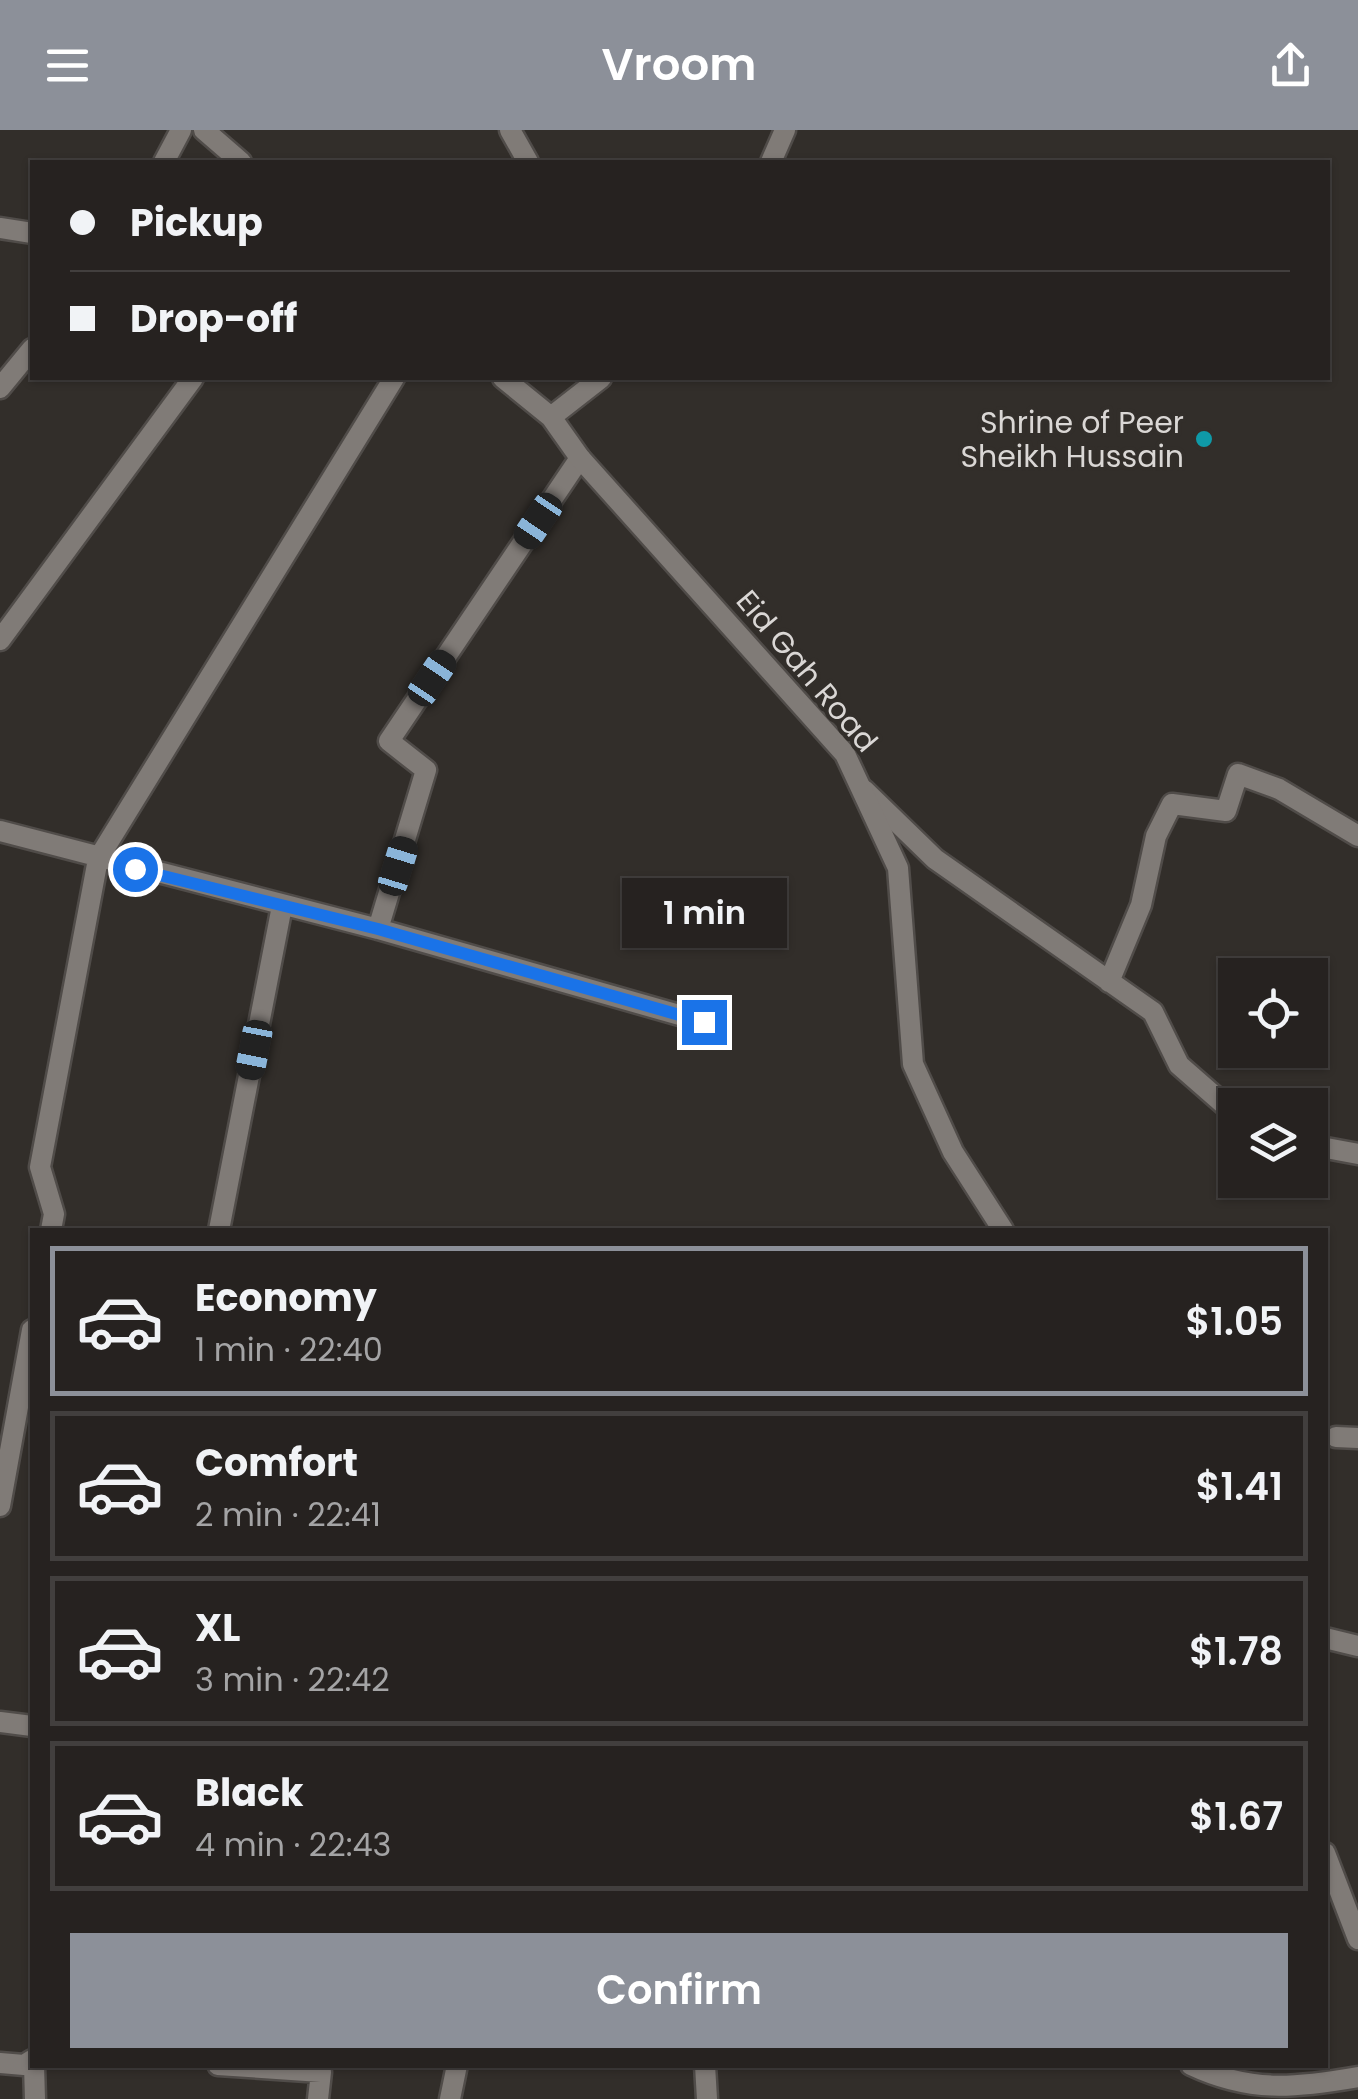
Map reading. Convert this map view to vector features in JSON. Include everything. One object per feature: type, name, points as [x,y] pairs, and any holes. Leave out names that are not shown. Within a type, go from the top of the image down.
[{"type":"street","points":[[165,160],[181,130]]},
{"type":"street","points":[[204,130],[239,160]]},
{"type":"street","points":[[510,130],[527,160]]},
{"type":"street","points":[[772,160],[785,130]]},
{"type":"street","points":[[0,228],[30,233]]},
{"type":"street","points":[[0,388],[30,351]]},
{"type":"street","points":[[0,640],[192,380]]},
{"type":"street","points":[[51,1228],[54,1214],[40,1167],[98,859],[393,380]]},
{"type":"street","name":"Eid Gah Road","points":[[504,380],[550,418],[580,458],[845,754],[898,868],[913,1064],[953,1152],[1002,1228]]},
{"type":"street","points":[[550,418],[598,380]]},
{"type":"street","points":[[378,929],[426,770],[390,741],[580,458]]},
{"type":"street","points":[[1109,982],[1142,905],[1156,836],[1172,804],[1226,811],[1238,774],[1278,789],[1358,836]]},
{"type":"street","points":[[864,790],[936,859],[1153,1012],[1179,1064],[1218,1099]]},
{"type":"street","points":[[0,831],[378,929],[704,1022]]},
{"type":"street","points":[[219,1228],[282,906]]},
{"type":"street","points":[[1328,1148],[1358,1154]]},
{"type":"street","points":[[0,1506],[30,1341]]},
{"type":"street","points":[[1336,1437],[1358,1438]]},
{"type":"street","points":[[1328,1639],[1358,1646]]},
{"type":"street","points":[[0,1722],[30,1726]]},
{"type":"street","points":[[1328,1861],[1358,1940]]},
{"type":"street","points":[[0,2064],[30,2063]]},
{"type":"street","points":[[33,2068],[35,2099]]},
{"type":"street","points":[[262,2068],[321,2072],[318,2099]]},
{"type":"street","points":[[450,2099],[456,2068]]},
{"type":"street","points":[[705,2068],[707,2099]]},
{"type":"street","points":[[1198,2068],[1228,2082],[1302,2087],[1358,2077]]},
{"type":"place","name":"Shrine of Peer Sheikh Hussain","points":[[1204,439]]},
{"type":"route","points":[[135,869],[378,929],[704,1022]]}]
